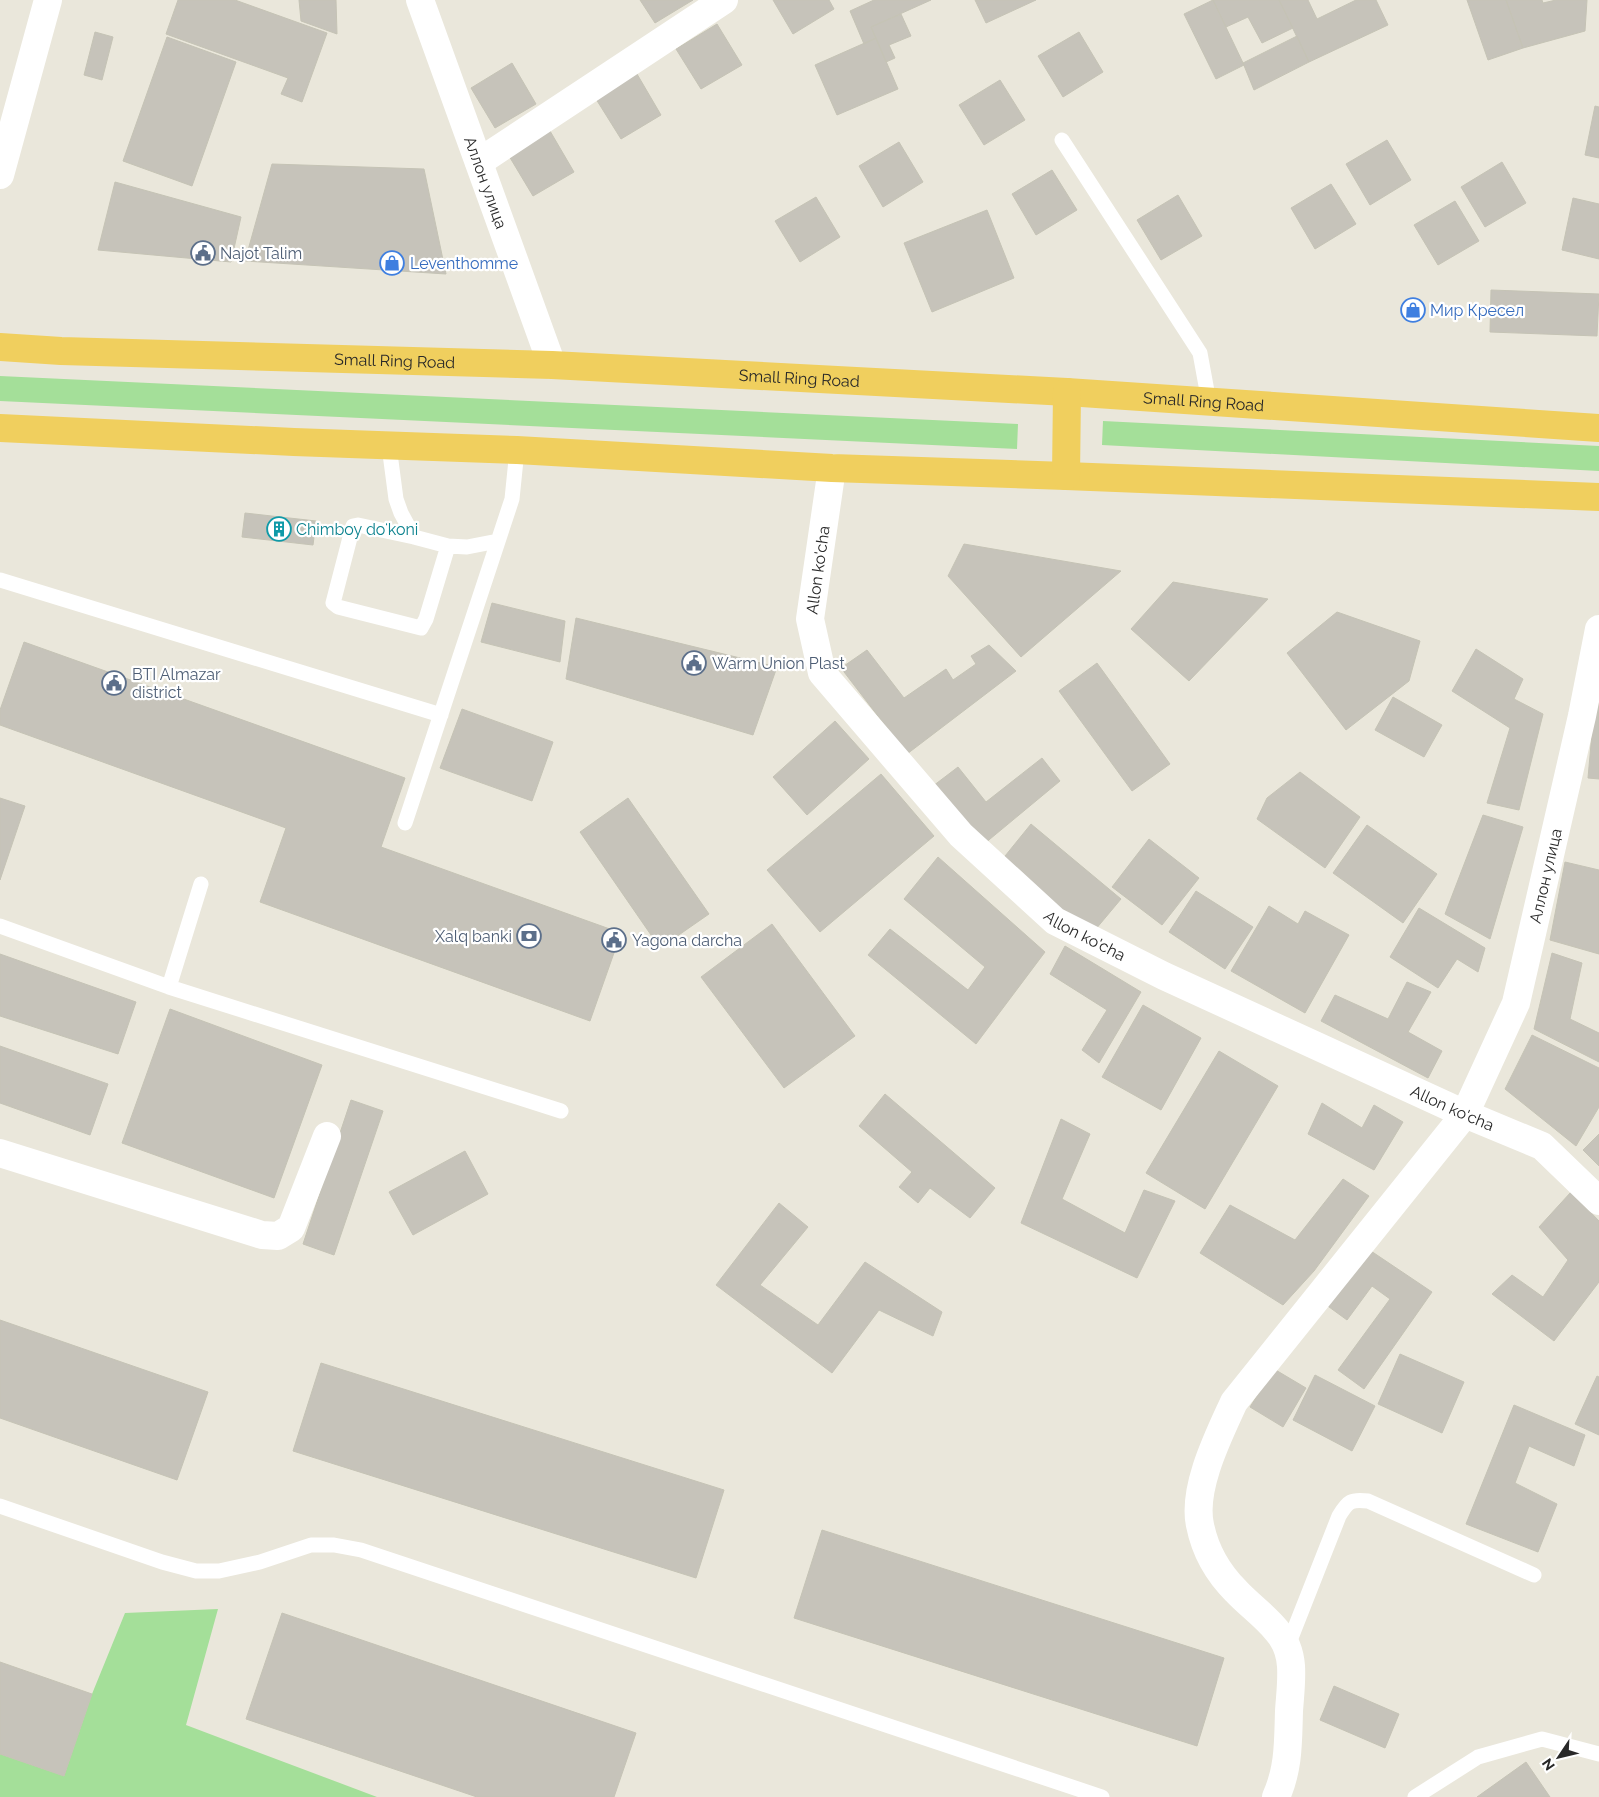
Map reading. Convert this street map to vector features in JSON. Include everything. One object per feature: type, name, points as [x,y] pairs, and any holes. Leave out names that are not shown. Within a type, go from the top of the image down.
[{"type":"highway","name":"Small Ring Road","points":[[0,347],[61,351],[552,365],[1067,392],[1599,428]]},
{"type":"highway","points":[[1066,476],[1067,392]]},
{"type":"highway","points":[[0,428],[517,450],[832,468],[1599,497]]},
{"type":"street","points":[[0,175],[48,0]]},
{"type":"street","name":"Аллон улица","points":[[420,0],[552,365]]},
{"type":"street","points":[[480,162],[724,0]]},
{"type":"street","name":"Allon ko'cha","points":[[832,468],[810,619],[822,673],[961,835],[1055,921],[1173,980],[1464,1114],[1542,1146],[1599,1201]]},
{"type":"street","name":"Аллон улица","points":[[1287,1648],[1278,1632],[1235,1590],[1217,1568],[1206,1547],[1199,1524],[1199,1498],[1211,1451],[1234,1402],[1464,1114],[1516,1003],[1582,716],[1599,629]]},
{"type":"street","points":[[0,1153],[262,1235],[278,1236],[291,1228],[327,1136]]},
{"type":"street","points":[[1276,1797],[1283,1782],[1287,1765],[1291,1665],[1287,1648]]},
{"type":"lane","points":[[1062,140],[1200,353],[1209,402]]},
{"type":"lane","points":[[389,446],[396,499],[414,537]]},
{"type":"lane","points":[[405,823],[512,499],[517,450]]},
{"type":"lane","points":[[448,546],[426,619],[421,628],[334,606],[332,600],[353,526],[358,525],[448,546],[467,547],[498,541]]},
{"type":"lane","points":[[0,580],[441,715]]},
{"type":"lane","points":[[169,987],[201,884]]},
{"type":"lane","points":[[0,926],[169,987],[561,1111]]},
{"type":"lane","points":[[1287,1648],[1339,1516],[1346,1504],[1355,1500],[1368,1501],[1534,1575]]},
{"type":"lane","points":[[0,1506],[162,1562],[196,1571],[218,1571],[260,1562],[311,1546],[334,1545],[361,1550],[1102,1797]]},
{"type":"lane","points":[[1415,1797],[1478,1757],[1542,1739],[1599,1754]]},
{"type":"green space","points":[[0,376],[1018,424],[1017,449],[0,401]]},
{"type":"green space","points":[[1103,421],[1599,446],[1599,471],[1102,445]]},
{"type":"green space","points":[[218,1609],[186,1725],[377,1797],[0,1797],[0,1754],[64,1776],[92,1694],[125,1613]]},
{"type":"building","points":[[178,0],[235,0],[327,33],[302,102],[281,94],[288,78],[166,34]]},
{"type":"building","points":[[299,0],[336,0],[337,34],[301,21]]},
{"type":"building","points":[[640,0],[693,0],[655,23]]},
{"type":"building","points":[[773,0],[829,0],[834,9],[793,34]]},
{"type":"building","points":[[874,0],[931,0],[871,27],[876,38],[864,44],[850,11]]},
{"type":"building","points":[[975,0],[1036,0],[986,23]]},
{"type":"building","points":[[1213,0],[1244,65],[1216,79],[1184,14]]},
{"type":"building","points":[[1213,0],[1279,0],[1293,28],[1262,43],[1248,17],[1226,27]]},
{"type":"building","points":[[1279,0],[1308,0],[1317,19],[1356,0],[1376,0],[1388,25],[1309,62]]},
{"type":"building","points":[[1467,0],[1506,0],[1523,48],[1488,60]]},
{"type":"building","points":[[1506,0],[1542,0],[1543,3],[1556,0],[1587,0],[1585,31],[1523,48]]},
{"type":"building","points":[[901,14],[911,36],[889,45],[895,58],[886,62],[871,27]]},
{"type":"building","points":[[717,24],[742,65],[701,89],[676,49]]},
{"type":"building","points":[[95,32],[113,37],[102,80],[84,75]]},
{"type":"building","points":[[1079,32],[1103,72],[1063,97],[1038,56]]},
{"type":"building","points":[[1297,36],[1309,62],[1254,90],[1243,63]]},
{"type":"building","points":[[167,37],[236,62],[192,186],[123,161]]},
{"type":"building","points":[[876,38],[898,89],[837,115],[815,65]]},
{"type":"building","points":[[512,63],[536,104],[495,128],[471,88]]},
{"type":"building","points":[[637,74],[661,115],[621,139],[596,99]]},
{"type":"building","points":[[1000,80],[1025,120],[984,145],[959,105]]},
{"type":"building","points":[[1595,106],[1599,107],[1599,158],[1585,155]]},
{"type":"building","points":[[550,131],[574,172],[533,196],[509,156]]},
{"type":"building","points":[[1387,140],[1411,180],[1370,205],[1346,164]]},
{"type":"building","points":[[899,142],[923,182],[883,207],[859,166]]},
{"type":"building","points":[[1502,162],[1526,203],[1485,227],[1461,187]]},
{"type":"building","points":[[272,164],[424,169],[446,274],[245,261]]},
{"type":"building","points":[[1052,170],[1077,210],[1036,235],[1012,194]]},
{"type":"building","points":[[115,182],[241,217],[231,262],[98,250]]},
{"type":"building","points":[[1331,184],[1356,224],[1315,249],[1291,208]]},
{"type":"building","points":[[1178,195],[1202,236],[1161,260],[1137,220]]},
{"type":"building","points":[[816,197],[840,237],[800,262],[775,221]]},
{"type":"building","points":[[1573,198],[1599,204],[1599,259],[1562,250]]},
{"type":"building","points":[[1455,201],[1479,241],[1438,265],[1414,225]]},
{"type":"building","points":[[987,210],[1014,278],[932,312],[904,243]]},
{"type":"building","points":[[1491,290],[1599,294],[1597,336],[1490,332]]},
{"type":"building","name":"Chimboy doʻkoni","points":[[245,513],[316,521],[313,545],[242,537]]},
{"type":"building","points":[[964,544],[1121,571],[1021,657],[948,576]]},
{"type":"building","points":[[1173,582],[1268,599],[1189,681],[1131,629]]},
{"type":"building","points":[[492,603],[565,621],[560,662],[481,642]]},
{"type":"building","points":[[1337,612],[1420,641],[1409,681],[1346,730],[1287,653]]},
{"type":"building","points":[[576,618],[777,667],[753,735],[566,679]]},
{"type":"building","points":[[24,642],[405,778],[381,847],[621,933],[590,1021],[260,902],[286,828],[0,725],[0,710]]},
{"type":"building","points":[[989,645],[1016,671],[907,754],[841,668],[867,650],[904,698],[946,669],[953,680],[976,664],[971,656]]},
{"type":"building","points":[[1476,649],[1523,679],[1514,699],[1543,714],[1519,810],[1487,803],[1510,728],[1452,691]]},
{"type":"building","points":[[1097,663],[1170,764],[1132,791],[1059,691]]},
{"type":"building","points":[[1596,688],[1599,688],[1599,779],[1588,778]]},
{"type":"building","points":[[1393,697],[1442,725],[1424,757],[1375,730]]},
{"type":"building","points":[[462,709],[553,742],[532,801],[440,768]]},
{"type":"building","points":[[835,721],[869,759],[807,815],[773,777]]},
{"type":"building","points":[[1042,758],[1060,781],[984,844],[933,786],[958,767],[986,802]]},
{"type":"building","points":[[1300,772],[1360,817],[1325,868],[1257,819],[1267,798]]},
{"type":"building","points":[[881,774],[934,836],[820,932],[767,870]]},
{"type":"building","points":[[0,798],[25,806],[0,880]]},
{"type":"building","points":[[628,798],[709,914],[660,948],[580,832]]},
{"type":"building","points":[[1483,815],[1523,827],[1490,939],[1445,914]]},
{"type":"building","points":[[1031,824],[1121,899],[1090,936],[1001,861]]},
{"type":"building","points":[[1367,825],[1437,874],[1403,923],[1333,873]]},
{"type":"building","points":[[1149,839],[1199,878],[1162,925],[1112,887]]},
{"type":"building","points":[[938,857],[1045,952],[976,1044],[868,955],[890,929],[968,990],[985,967],[904,899]]},
{"type":"building","points":[[1565,862],[1599,870],[1599,954],[1550,940]]},
{"type":"building","points":[[1196,891],[1253,927],[1225,969],[1169,932]]},
{"type":"building","points":[[1269,906],[1298,924],[1305,911],[1349,935],[1305,1013],[1231,971]]},
{"type":"building","points":[[1419,908],[1485,948],[1478,972],[1457,959],[1438,988],[1390,957]]},
{"type":"building","points":[[772,924],[855,1036],[784,1088],[701,977]]},
{"type":"building","points":[[1065,946],[1141,992],[1099,1063],[1082,1050],[1107,1010],[1050,974]]},
{"type":"building","points":[[1552,953],[1582,963],[1570,1019],[1599,1033],[1599,1062],[1534,1029]]},
{"type":"building","points":[[0,954],[136,1002],[118,1054],[0,1016]]},
{"type":"building","points":[[1407,982],[1431,992],[1408,1032],[1442,1051],[1428,1078],[1321,1021],[1335,995],[1388,1019]]},
{"type":"building","points":[[1143,1005],[1201,1038],[1161,1110],[1102,1077]]},
{"type":"building","points":[[170,1009],[322,1065],[274,1198],[122,1143]]},
{"type":"building","points":[[1532,1035],[1599,1068],[1599,1107],[1576,1146],[1505,1089]]},
{"type":"building","points":[[0,1046],[108,1084],[90,1135],[0,1103]]},
{"type":"building","points":[[1219,1051],[1278,1086],[1205,1209],[1146,1173]]},
{"type":"building","points":[[885,1094],[995,1188],[970,1218],[930,1188],[918,1203],[899,1187],[912,1172],[859,1126]]},
{"type":"building","points":[[351,1100],[383,1111],[334,1255],[303,1244]]},
{"type":"building","points":[[1322,1103],[1362,1128],[1374,1105],[1403,1122],[1374,1170],[1308,1134]]},
{"type":"building","points":[[1061,1119],[1090,1134],[1062,1199],[1125,1233],[1144,1190],[1175,1201],[1137,1278],[1021,1223]]},
{"type":"building","points":[[1599,1134],[1599,1166],[1583,1150]]},
{"type":"building","points":[[465,1151],[488,1194],[413,1235],[389,1192]]},
{"type":"building","points":[[1343,1179],[1369,1196],[1314,1271],[1283,1305],[1200,1253],[1230,1205],[1295,1240]]},
{"type":"building","points":[[1571,1192],[1599,1221],[1599,1282],[1554,1341],[1492,1294],[1512,1275],[1543,1297],[1568,1260],[1539,1227]]},
{"type":"building","points":[[779,1203],[808,1227],[760,1285],[818,1325],[865,1262],[942,1312],[933,1336],[879,1310],[832,1373],[716,1285]]},
{"type":"building","points":[[1365,1247],[1432,1292],[1364,1389],[1338,1370],[1390,1299],[1372,1286],[1347,1320],[1325,1304]]},
{"type":"building","points":[[0,1320],[208,1392],[177,1480],[0,1418]]},
{"type":"building","points":[[1400,1354],[1464,1382],[1442,1433],[1378,1404]]},
{"type":"building","points":[[321,1363],[724,1490],[696,1578],[293,1451]]},
{"type":"building","points":[[1274,1369],[1306,1388],[1283,1427],[1250,1407]]},
{"type":"building","points":[[1315,1375],[1375,1406],[1352,1451],[1293,1420]]},
{"type":"building","points":[[1597,1376],[1599,1377],[1599,1435],[1575,1424]]},
{"type":"building","points":[[1514,1405],[1585,1435],[1574,1466],[1529,1446],[1515,1483],[1557,1504],[1538,1552],[1466,1524]]},
{"type":"building","points":[[822,1530],[1224,1658],[1197,1746],[794,1618]]},
{"type":"building","points":[[282,1613],[636,1733],[614,1797],[477,1797],[246,1719]]},
{"type":"building","points":[[0,1662],[92,1694],[64,1776],[0,1754]]},
{"type":"building","points":[[1334,1686],[1399,1714],[1385,1748],[1320,1720]]},
{"type":"building","points":[[1526,1762],[1550,1797],[1477,1797]]},
{"type":"place","name":"Najot Talim","points":[[203,253]]},
{"type":"place","name":"Leventhomme","points":[[392,263]]},
{"type":"place","name":"Мир Кресел","points":[[1413,310]]},
{"type":"place","name":"Chimboy doʻkoni","points":[[279,529]]},
{"type":"place","name":"Warm Union Plast","points":[[694,663]]},
{"type":"place","name":"BTI Almazar district","points":[[114,683]]},
{"type":"place","name":"Xalq banki","points":[[529,936]]},
{"type":"place","name":"Yagona darcha","points":[[614,940]]}]
